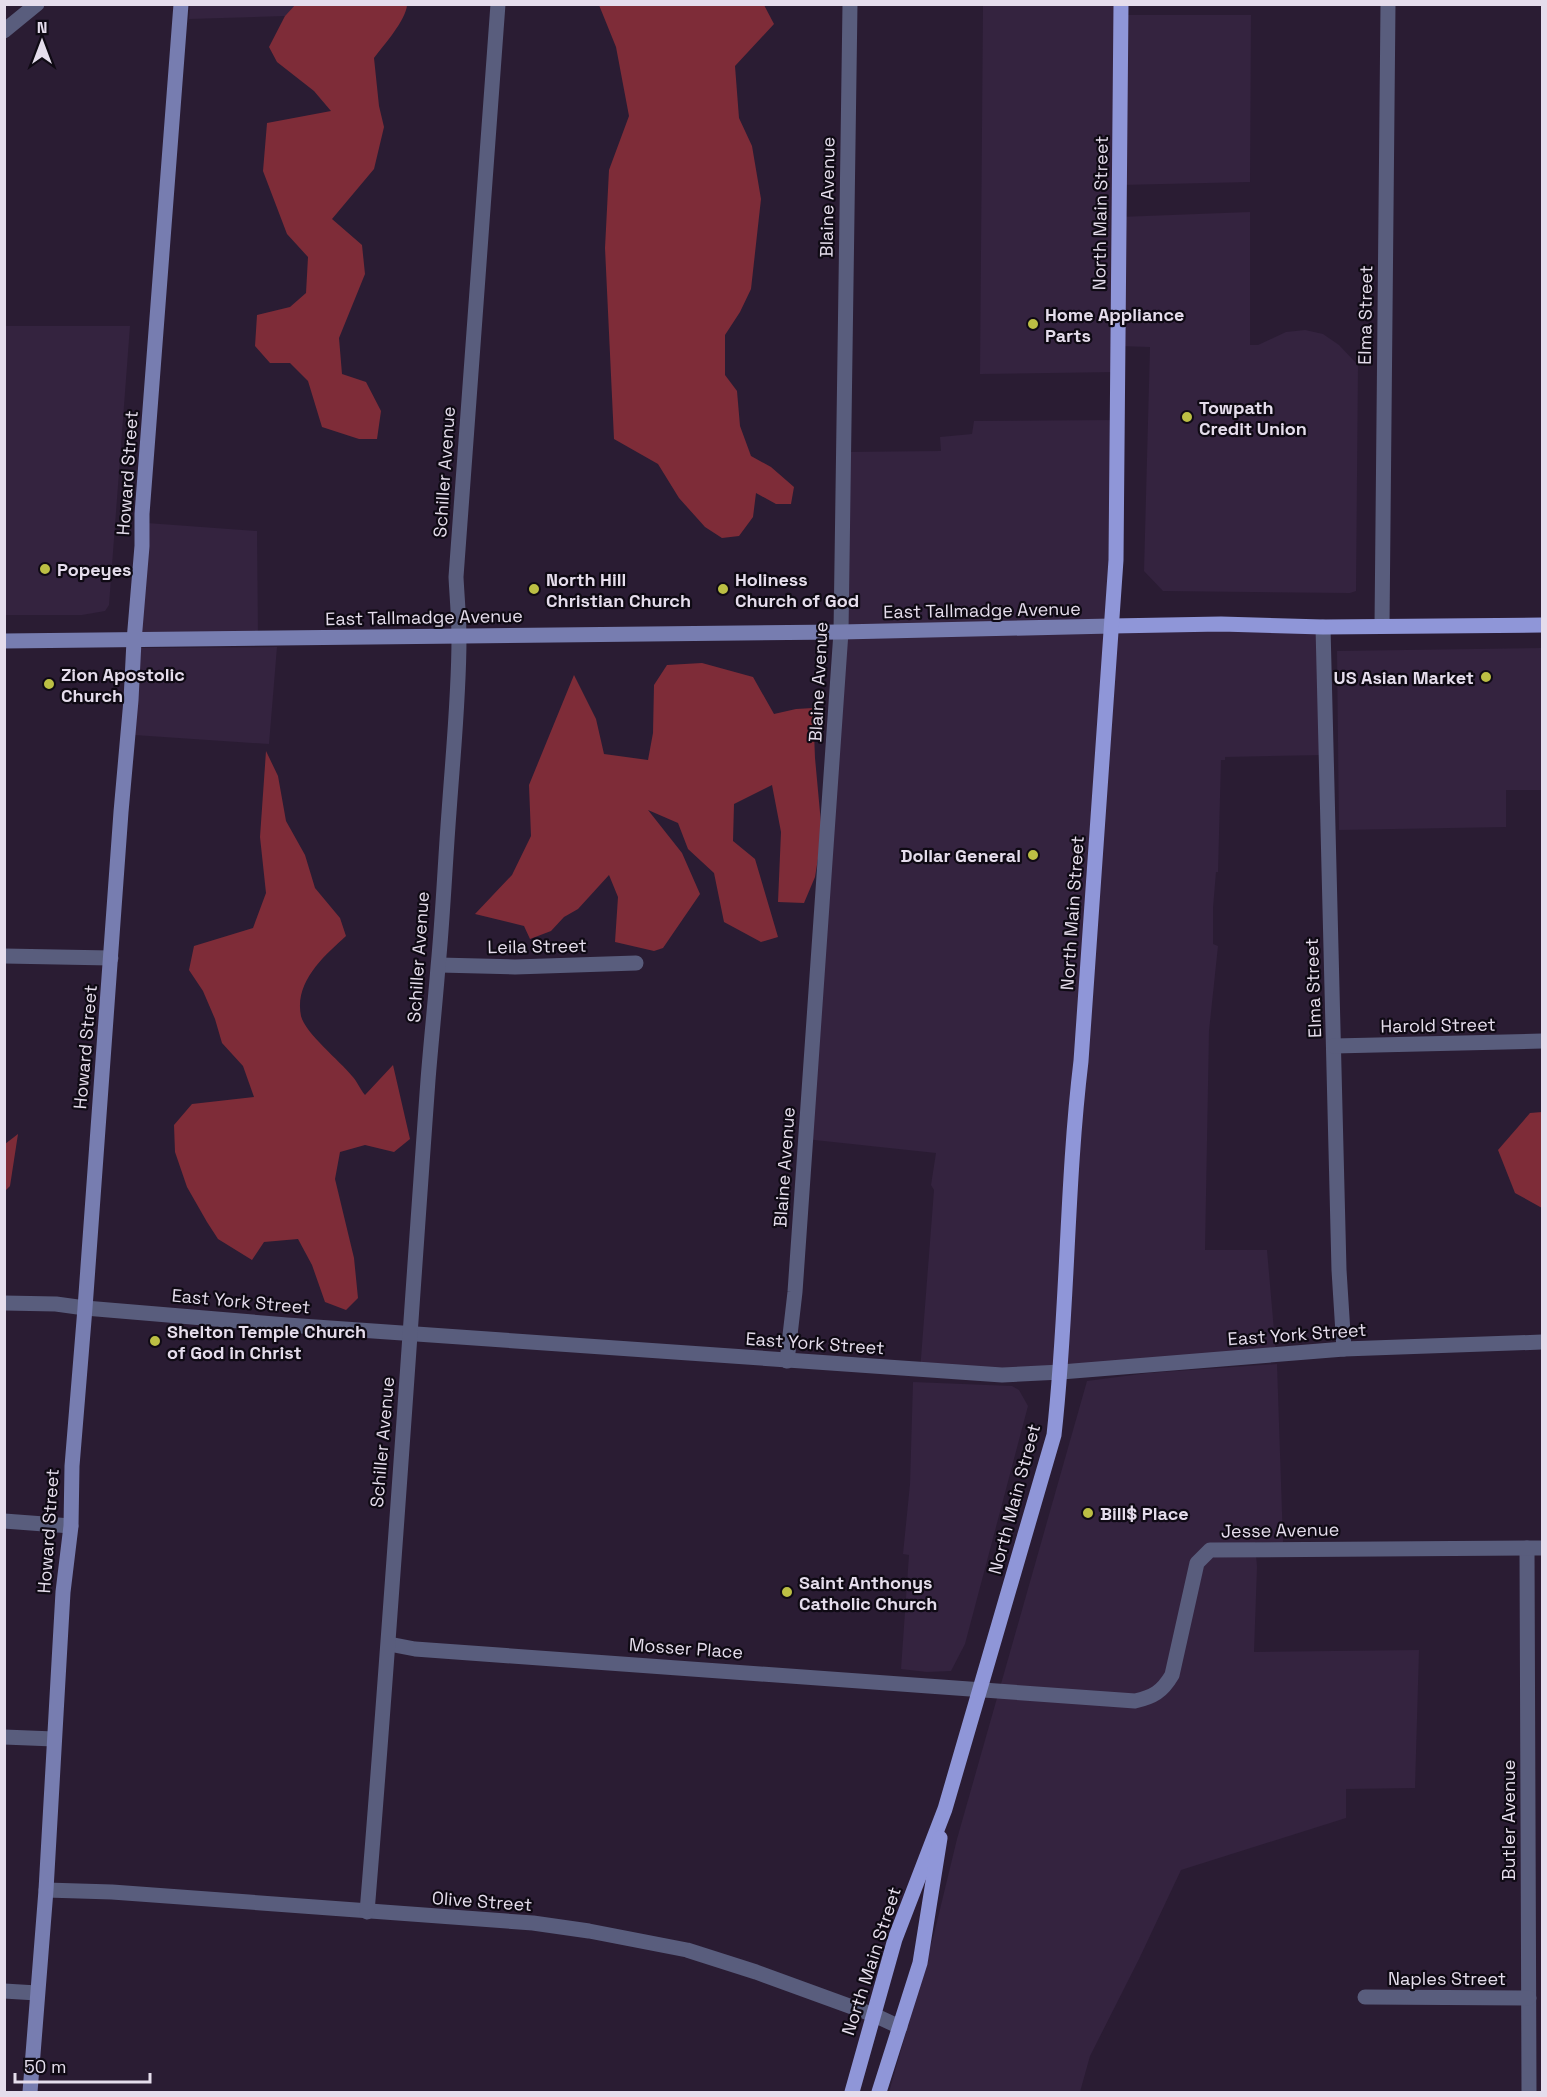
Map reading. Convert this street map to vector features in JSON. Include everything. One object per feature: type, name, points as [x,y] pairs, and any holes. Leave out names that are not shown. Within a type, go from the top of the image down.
[{"type":"main road","name":"Howard Street","points":[[30,2092],[46,1890],[72,1466],[131,700],[181,4]]},
{"type":"main road","name":"North Main Street","points":[[852,2092],[895,1939],[945,1809],[1054,1435],[1061,1372],[1074,1117],[1081,1062],[1112,626],[1116,530],[1121,4]]},
{"type":"main road","name":"East Tallmadge Avenue","points":[[4,641],[841,632],[1221,624],[1323,627],[1542,625]]},
{"type":"main road","name":"North Main Street","points":[[879,2092],[922,1950],[945,1809]]},
{"type":"street","points":[[4,31],[37,4]]},
{"type":"street","name":"Schiller Avenue","points":[[367,1912],[439,965],[459,636],[456,577],[498,4]]},
{"type":"street","name":"Blaine Avenue","points":[[787,1361],[795,1292],[841,632],[850,4]]},
{"type":"street","name":"Elma Street","points":[[1382,626],[1388,4]]},
{"type":"street","name":"Elma Street","points":[[1323,627],[1344,1349]]},
{"type":"street","points":[[4,956],[111,958]]},
{"type":"street","name":"Leila Street","points":[[439,965],[515,967],[636,963]]},
{"type":"street","name":"Harold Street","points":[[1334,1046],[1542,1041]]},
{"type":"street","name":"East York Street","points":[[4,1303],[56,1304],[411,1334],[1002,1375],[1344,1349],[1542,1342]]},
{"type":"street","points":[[4,1521],[70,1526]]},
{"type":"street","name":"Butler Avenue","points":[[1527,1548],[1529,2092]]},
{"type":"street","name":"Jesse Avenue","points":[[980,1689],[1135,1701],[1151,1698],[1167,1684],[1172,1675],[1197,1563],[1210,1551],[1542,1548]]},
{"type":"street","name":"Mosser Place","points":[[389,1644],[415,1649],[980,1689]]},
{"type":"street","points":[[4,1737],[54,1739]]},
{"type":"street","name":"Olive Street","points":[[46,1890],[112,1892],[532,1923],[687,1950],[756,1972],[874,2015],[900,2027]]},
{"type":"street","points":[[4,1991],[37,1994]]},
{"type":"street","name":"Naples Street","points":[[1365,1997],[1528,1998]]},
{"type":"shaded area","points":[[296,4],[407,5],[399,25],[374,58],[379,106],[384,127],[374,169],[332,219],[362,245],[365,274],[339,338],[342,374],[366,382],[381,411],[377,439],[359,439],[322,427],[308,381],[290,363],[270,363],[255,346],[257,315],[290,307],[306,293],[308,257],[287,234],[263,171],[267,123],[331,111],[314,91],[277,62],[269,47],[285,16]]},
{"type":"shaded area","points":[[1122,4],[1122,15],[1251,15],[1250,182],[1120,185],[1120,217],[1250,212],[1250,345],[1258,345],[1286,332],[1305,330],[1323,334],[1339,345],[1358,365],[1356,591],[1350,593],[1163,591],[1144,571],[1150,347],[1118,346],[1118,372],[980,374],[983,5]]},
{"type":"shaded area","points":[[190,5],[296,5],[285,16],[189,19]]},
{"type":"shaded area","points":[[599,5],[764,5],[774,24],[735,66],[739,118],[752,146],[761,199],[751,289],[725,335],[725,375],[737,391],[740,426],[751,456],[771,467],[794,487],[791,504],[776,504],[756,493],[753,517],[739,536],[722,538],[705,527],[679,498],[658,464],[614,439],[605,248],[609,170],[629,116],[616,47]]},
{"type":"shaded area","points":[[5,326],[130,326],[109,605],[105,611],[82,615],[5,615]]},
{"type":"shaded area","points":[[1117,420],[1113,626],[1323,627],[1326,755],[1225,757],[1225,760],[1221,760],[1218,872],[1216,872],[1213,908],[1213,944],[1218,946],[1209,1031],[1205,1250],[1267,1250],[1276,1354],[1226,1359],[920,1371],[934,1190],[931,1185],[936,1153],[805,1139],[844,452],[941,451],[940,437],[972,434],[974,421]]},
{"type":"shaded area","points":[[147,523],[257,531],[258,636],[137,637]]},
{"type":"shaded area","points":[[277,647],[269,744],[134,735],[141,648]]},
{"type":"shaded area","points":[[1542,648],[1542,790],[1506,790],[1506,827],[1339,830],[1337,651]]},
{"type":"shaded area","points":[[702,663],[753,677],[774,714],[813,708],[822,834],[815,877],[804,903],[778,902],[781,832],[772,785],[734,804],[733,841],[755,859],[778,937],[761,942],[724,922],[714,873],[688,849],[678,823],[648,810],[682,853],[700,894],[663,948],[654,951],[615,942],[618,897],[609,875],[578,909],[564,917],[551,931],[530,939],[524,926],[475,914],[512,875],[531,836],[529,785],[574,675],[596,719],[604,754],[648,760],[653,733],[654,685],[667,665]]},
{"type":"shaded area","points":[[266,751],[278,776],[286,821],[305,855],[315,888],[340,918],[346,936],[320,961],[306,981],[300,1004],[301,1016],[309,1030],[354,1078],[365,1095],[393,1065],[410,1139],[394,1152],[365,1145],[340,1152],[335,1179],[354,1258],[358,1298],[346,1310],[325,1302],[312,1265],[298,1239],[264,1242],[252,1260],[218,1239],[187,1187],[175,1152],[174,1125],[192,1104],[254,1097],[243,1066],[222,1043],[203,991],[189,970],[194,946],[253,928],[266,893],[260,837]]},
{"type":"shaded area","points":[[1542,1112],[1542,1208],[1515,1193],[1498,1150],[1530,1113]]},
{"type":"shaded area","points":[[18,1134],[10,1186],[5,1191],[5,1144]]},
{"type":"shaded area","points":[[1277,1364],[1283,1542],[1255,1542],[1257,1567],[1254,1652],[1419,1650],[1415,1788],[1346,1789],[1346,1818],[1181,1870],[1090,2056],[1080,2092],[889,2092],[934,1934],[957,1839],[1087,1381],[1148,1373]]},
{"type":"shaded area","points":[[913,1382],[1012,1386],[1019,1390],[1028,1406],[965,1644],[951,1671],[927,1672],[901,1669],[909,1555],[903,1554],[910,1484]]},
{"type":"place","name":"Home Appliance Parts","points":[[1033,324]]},
{"type":"place","name":"Towpath Credit Union","points":[[1187,417]]},
{"type":"place","name":"Popeyes","points":[[45,569]]},
{"type":"place","name":"North Hill Christian Church","points":[[534,589]]},
{"type":"place","name":"Holiness Church of God","points":[[723,589]]},
{"type":"place","name":"US Asian Market","points":[[1486,677]]},
{"type":"place","name":"Zion Apostolic Church","points":[[49,684]]},
{"type":"place","name":"Dollar General","points":[[1033,855]]},
{"type":"place","name":"Shelton Temple Church of God in Christ","points":[[155,1341]]},
{"type":"place","name":"Bill$ Place","points":[[1088,1513]]},
{"type":"place","name":"Saint Anthonys Catholic Church","points":[[787,1592]]}]
